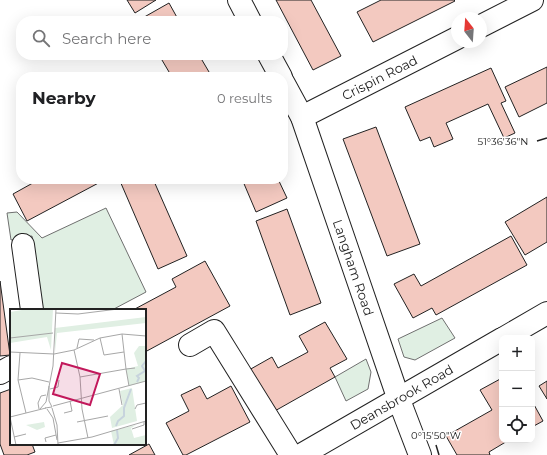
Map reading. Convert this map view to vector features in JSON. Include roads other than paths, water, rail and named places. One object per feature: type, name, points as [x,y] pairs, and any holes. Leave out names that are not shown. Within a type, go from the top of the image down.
[{"type":"street","points":[[239,0],[247,16]]},
{"type":"street","points":[[487,23],[532,0]]},
{"type":"street","name":"Crispin Road","points":[[302,117],[451,41]]},
{"type":"street","points":[[272,60],[278,72]]},
{"type":"street","name":"Langham Road","points":[[288,91],[302,117],[399,400],[420,455]]},
{"type":"street","points":[[23,245],[32,309]]},
{"type":"street","name":"Deansbrook Road","points":[[510,335],[547,313]]},
{"type":"street","points":[[190,345],[214,331],[291,455]]},
{"type":"street","name":"Deansbrook Road","points":[[301,455],[499,341]]},
{"type":"street","points":[[0,373],[10,368]]}]
